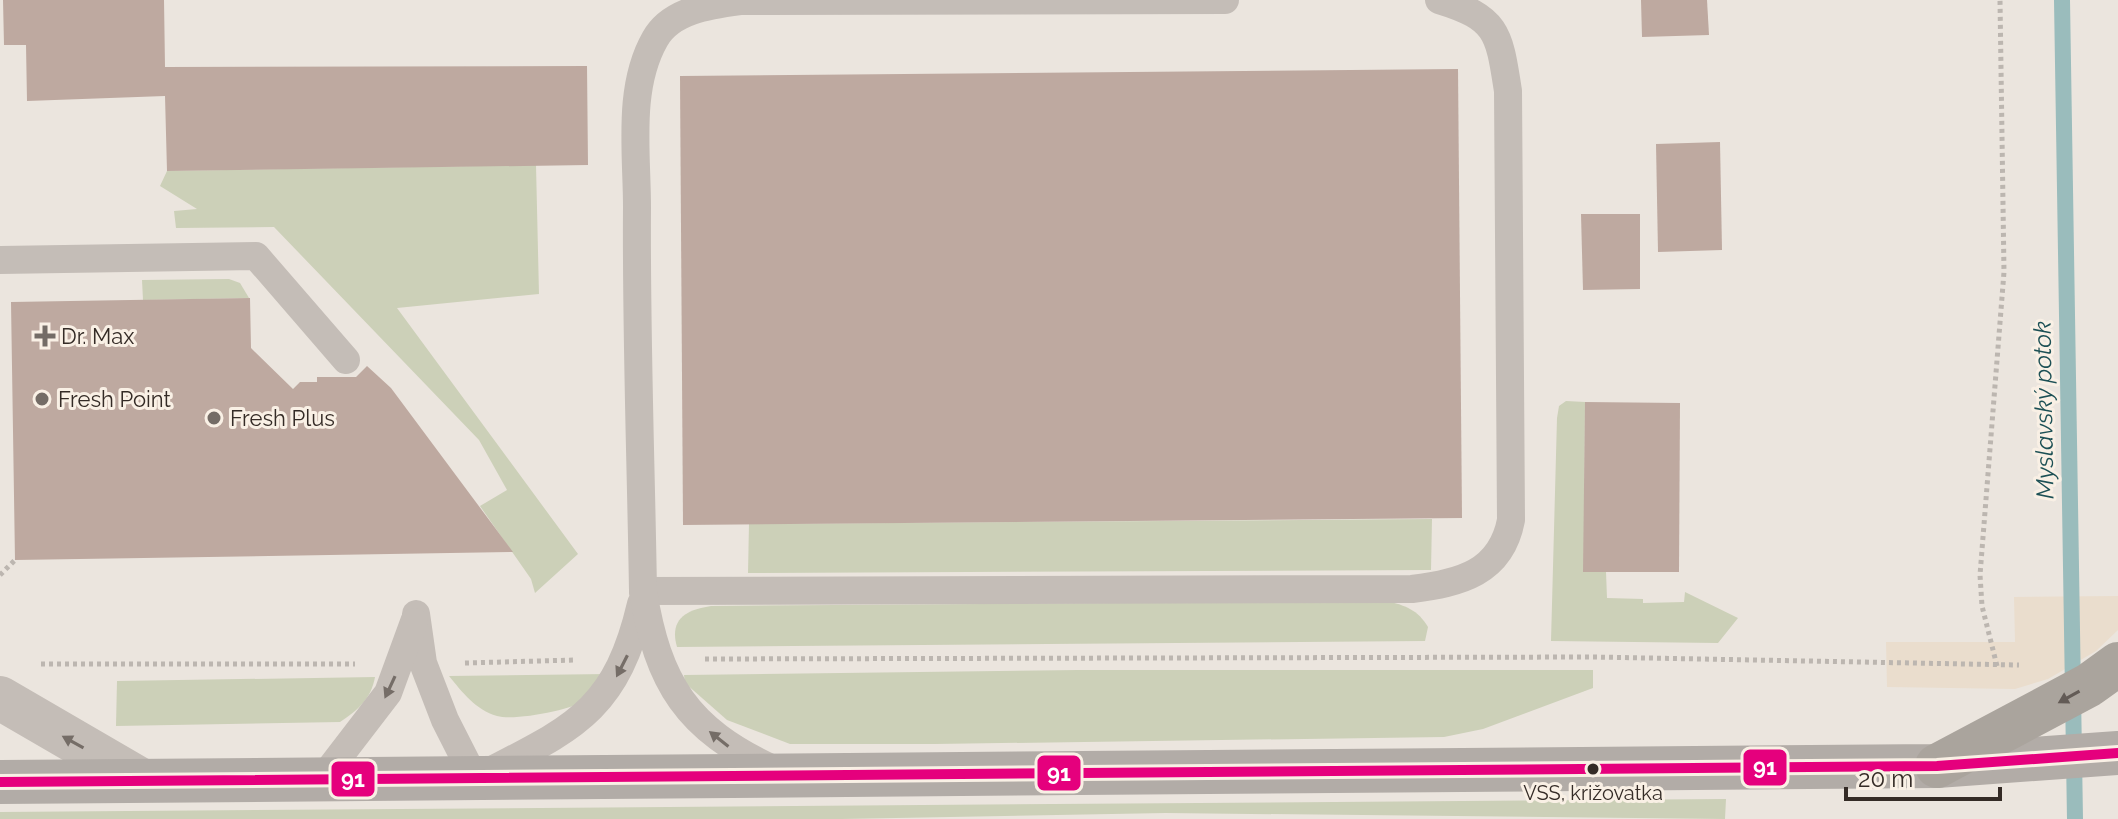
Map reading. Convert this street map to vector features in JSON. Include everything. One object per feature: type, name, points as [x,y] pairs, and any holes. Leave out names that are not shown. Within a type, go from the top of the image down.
[{"type":"highway","points":[[1937,766],[2016,741],[2118,664]]},
{"type":"main road","points":[[2016,741],[2118,753]]},
{"type":"main road","points":[[0,782],[1937,766]]},
{"type":"street","points":[[0,698],[141,780]]},
{"type":"lane","points":[[787,776],[734,751],[707,730],[686,707],[658,659],[643,591],[637,254],[638,100],[641,70],[656,36],[680,15],[741,1],[1225,0]]},
{"type":"lane","points":[[643,591],[1412,589],[1476,575],[1500,553],[1511,520],[1508,91],[1500,41],[1473,11],[1439,0]]},
{"type":"lane","points":[[0,260],[256,256],[346,360]]},
{"type":"lane","points":[[322,779],[412,663],[475,779],[557,736],[579,720],[606,690],[626,659],[643,591]]},
{"type":"path","points":[[1997,666],[1982,606],[1980,575],[2004,272],[2000,0]]},
{"type":"path","points":[[0,575],[15,560]]},
{"type":"path","points":[[29,663],[116,666],[626,659]]},
{"type":"path","points":[[658,659],[1594,660],[2015,666]]},
{"type":"green space","points":[[536,165],[539,294],[397,308],[578,554],[535,593],[531,579],[480,506],[507,490],[479,440],[274,227],[176,228],[174,211],[197,209],[160,186],[167,171]]},
{"type":"green space","points":[[229,279],[240,283],[249,298],[143,300],[142,280]]},
{"type":"green space","points":[[1566,401],[1585,402],[1584,572],[1606,572],[1607,598],[1643,599],[1643,603],[1684,602],[1685,592],[1738,618],[1718,643],[1551,641],[1557,418],[1559,406]]},
{"type":"green space","points":[[1432,519],[1431,570],[748,573],[749,524]]},
{"type":"green space","points":[[1386,601],[1420,616],[1428,627],[1425,641],[677,647],[675,637],[678,623],[687,613],[711,606]]},
{"type":"green space","points":[[1078,670],[1593,670],[1593,688],[1483,729],[1444,737],[790,744],[727,720],[685,683],[684,675]]},
{"type":"green space","points":[[608,674],[594,694],[581,703],[544,714],[517,717],[489,713],[464,694],[449,676]]},
{"type":"green space","points":[[375,677],[363,703],[340,722],[116,726],[117,681]]},
{"type":"green space","points":[[1726,799],[1725,819],[1166,813],[842,819],[0,819],[0,812]]},
{"type":"shaded area","points":[[2118,596],[2118,630],[2096,651],[2048,679],[2015,689],[1887,687],[1886,642],[2015,642],[2014,597]]},
{"type":"building","points":[[3,0],[164,0],[165,67],[587,66],[588,165],[167,171],[165,96],[27,101],[26,45],[4,45]]},
{"type":"building","points":[[1641,0],[1707,0],[1709,35],[1642,37]]},
{"type":"building","points":[[1458,69],[1462,518],[683,525],[680,76]]},
{"type":"building","points":[[1720,142],[1722,250],[1658,252],[1656,144]]},
{"type":"building","points":[[1581,214],[1640,214],[1640,289],[1583,290]]},
{"type":"building","name":"Fresh Plus","points":[[250,298],[251,348],[293,389],[300,382],[317,382],[317,377],[356,377],[367,366],[391,388],[513,552],[15,560],[11,302]]},
{"type":"building","points":[[1585,402],[1680,403],[1679,572],[1583,572]]},
{"type":"waterway","name":"Myslavský potok","points":[[2062,0],[2075,819]]},
{"type":"transit line","name":"91","points":[[0,782],[1937,766],[2118,753]]},
{"type":"place","name":"Dr. Max","points":[[45,336]]},
{"type":"place","name":"Fresh Point","points":[[42,399]]},
{"type":"place","name":"Fresh Plus","points":[[214,418]]},
{"type":"place","name":"VSS, križovatka","points":[[1593,769]]}]
